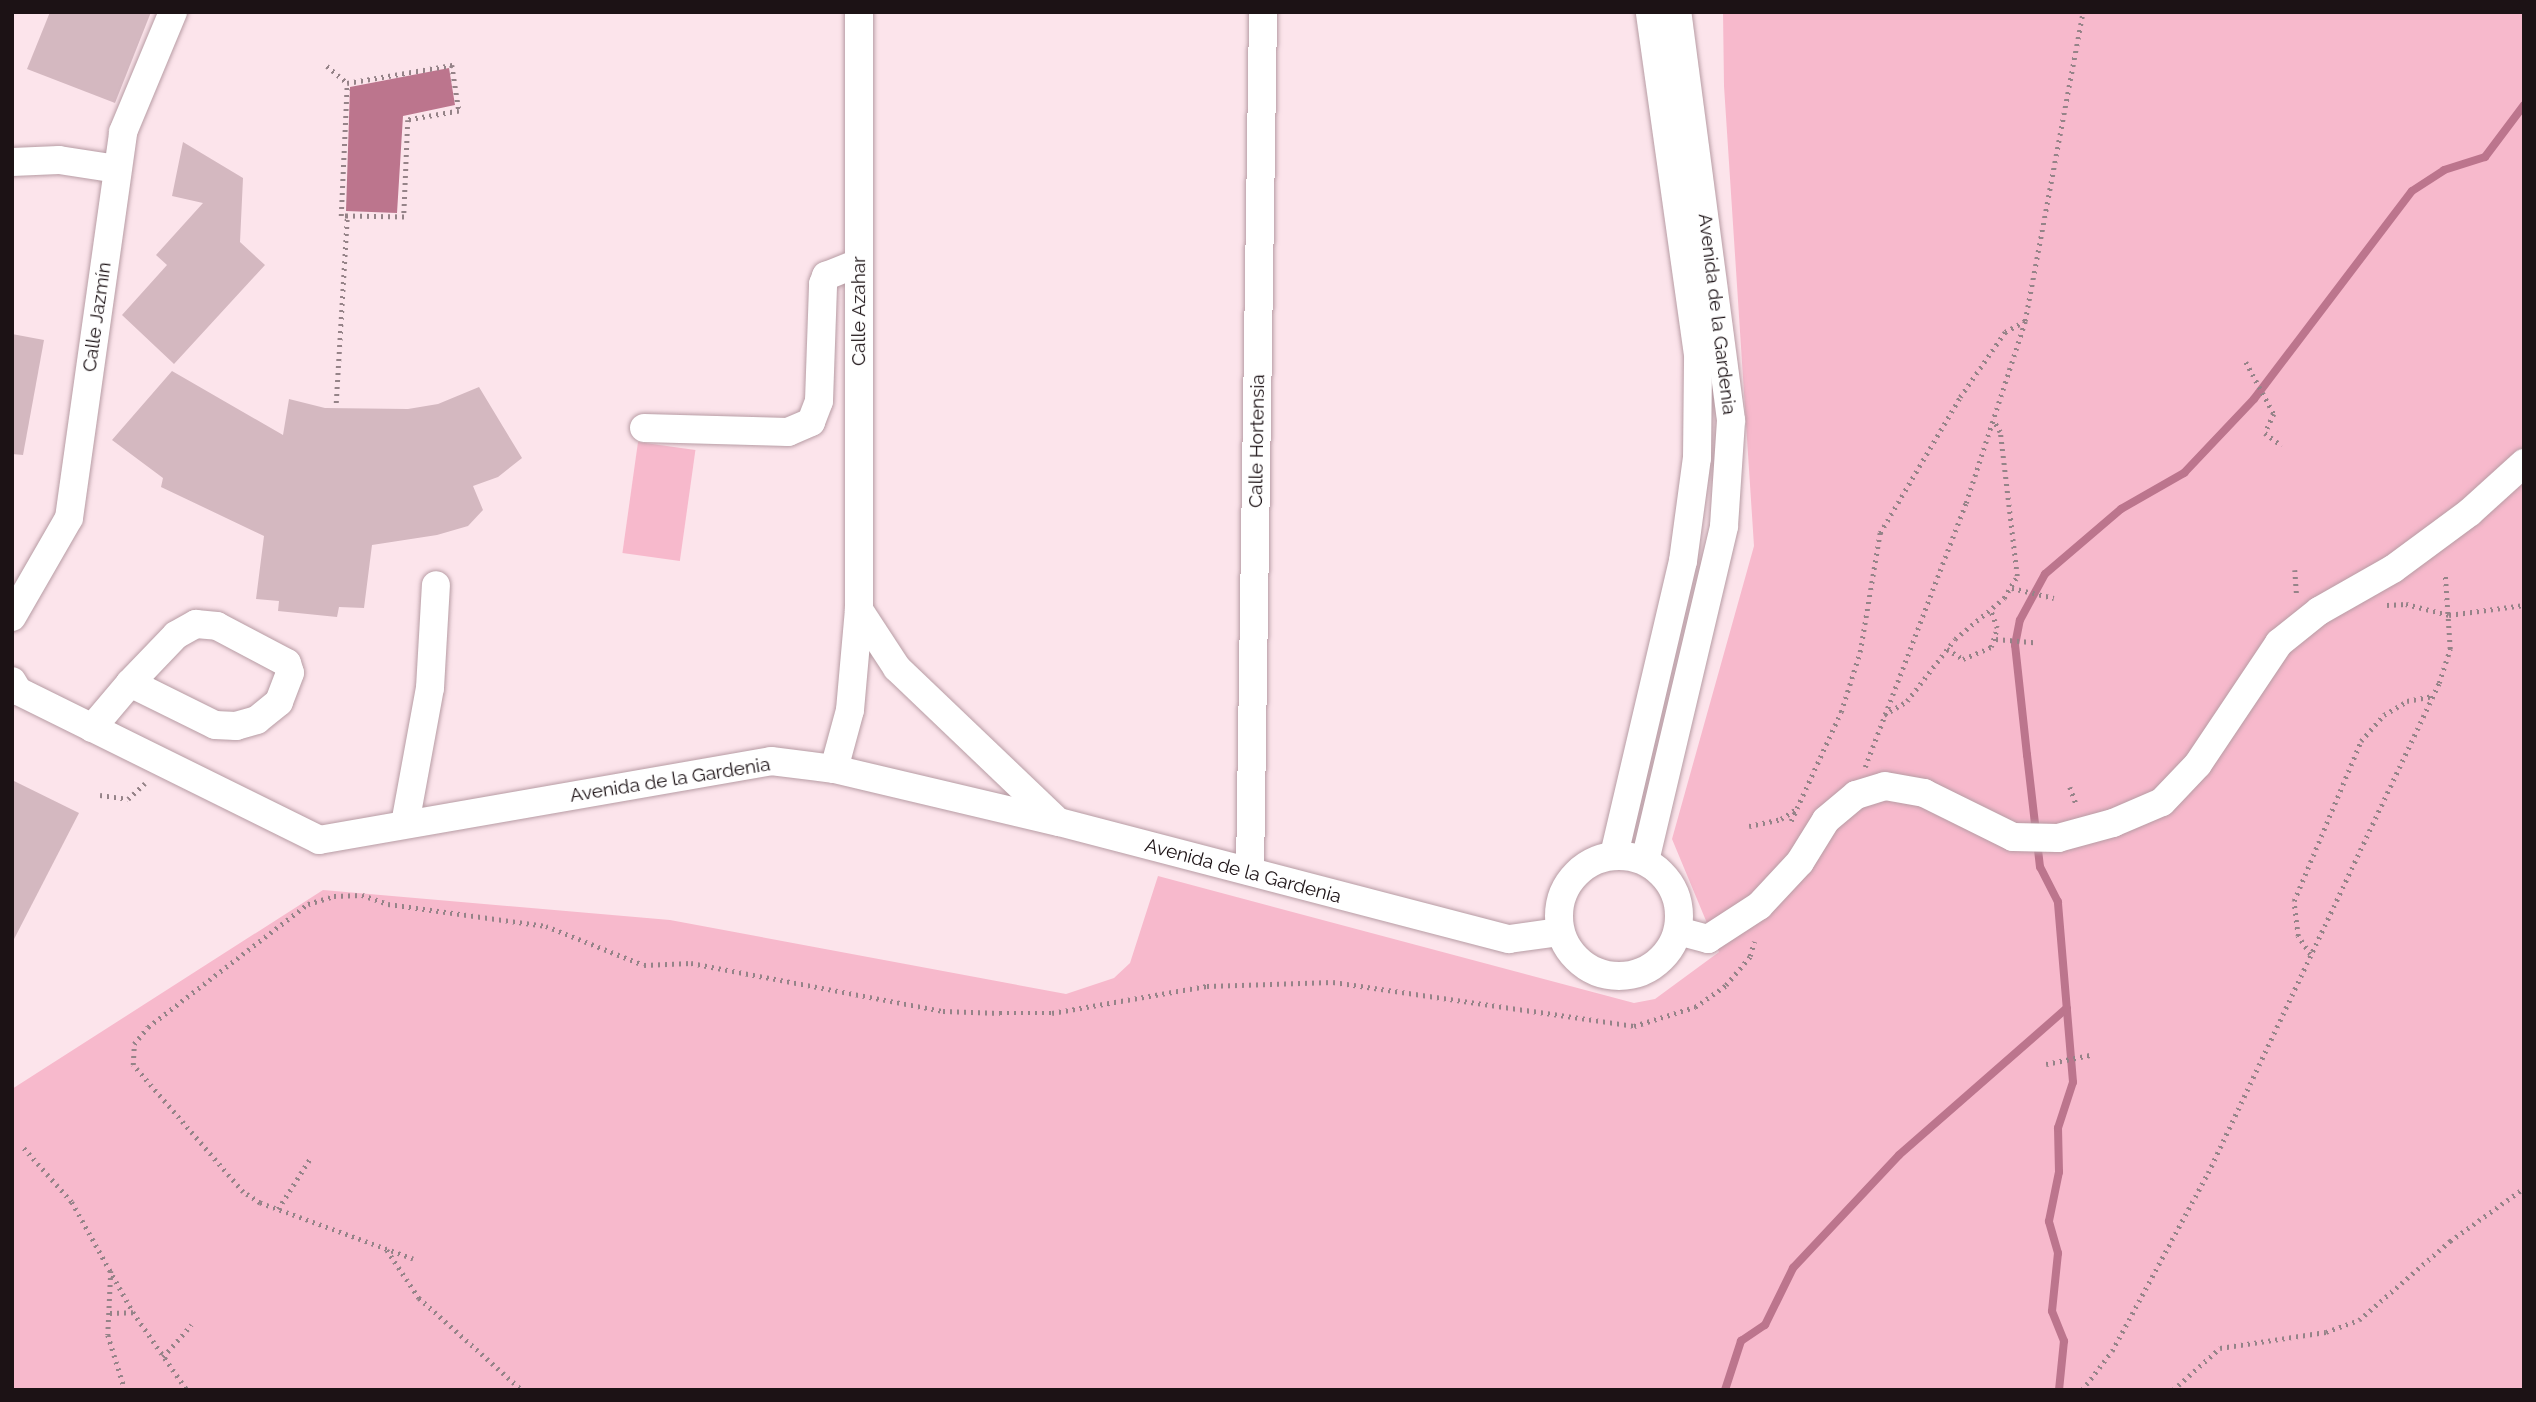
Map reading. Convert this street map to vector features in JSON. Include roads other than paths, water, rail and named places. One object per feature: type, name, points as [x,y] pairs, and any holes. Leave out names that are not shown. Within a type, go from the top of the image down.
[{"type":"street","name":"Calle Jazmín","points":[[12,617],[69,519],[122,132],[173,12]]},
{"type":"street","name":"Calle Azahar","points":[[834,769],[850,710],[859,610],[859,12]]},
{"type":"street","name":"Calle Hortensia","points":[[1250,871],[1264,12]]},
{"type":"street","name":"Avenida de la Gardenia","points":[[1614,855],[1683,561],[1697,458],[1698,355],[1650,12]]},
{"type":"street","name":"Avenida de la Gardenia","points":[[1645,861],[1724,526],[1731,421],[1677,12]]},
{"type":"street","points":[[12,162],[59,160],[117,169]]},
{"type":"street","points":[[644,428],[788,432],[811,422],[819,401],[823,284],[836,271],[859,263]]},
{"type":"street","points":[[1678,931],[1708,939],[1759,906],[1800,862],[1826,820],[1866,792],[1885,786],[1924,793],[2013,837],[2058,838],[2113,823],[2162,802],[2198,764],[2279,643],[2319,611],[2393,569],[2470,512],[2524,463]]},
{"type":"street","points":[[405,824],[430,688],[436,585]]},
{"type":"street","points":[[859,610],[897,668],[1059,822]]},
{"type":"street","points":[[92,728],[130,683],[185,628],[207,623],[287,663],[290,673],[279,702],[257,720],[236,726],[215,725],[130,683]]},
{"type":"street","name":"Avenida de la Gardenia","points":[[14,690],[319,840],[771,761],[834,769],[1059,822],[1509,939],[1560,932]]},
{"type":"street","points":[[1614,855],[1645,861],[1662,873],[1674,890],[1679,910],[1678,931],[1656,964],[1619,976],[1581,964],[1560,932],[1562,894],[1572,877],[1586,864],[1614,855]]},
{"type":"waterway","points":[[2059,1390],[2064,1341],[2052,1311],[2058,1253],[2049,1221],[2059,1172],[2058,1128],[2073,1082],[2058,902],[2040,867],[2027,755],[2015,645],[2020,620],[2045,574],[2121,509],[2184,473],[2254,399],[2412,191],[2444,170],[2485,157],[2524,105]]},
{"type":"waterway","points":[[1725,1390],[1741,1341],[1765,1325],[1793,1268],[1899,1155],[2067,1008]]}]
